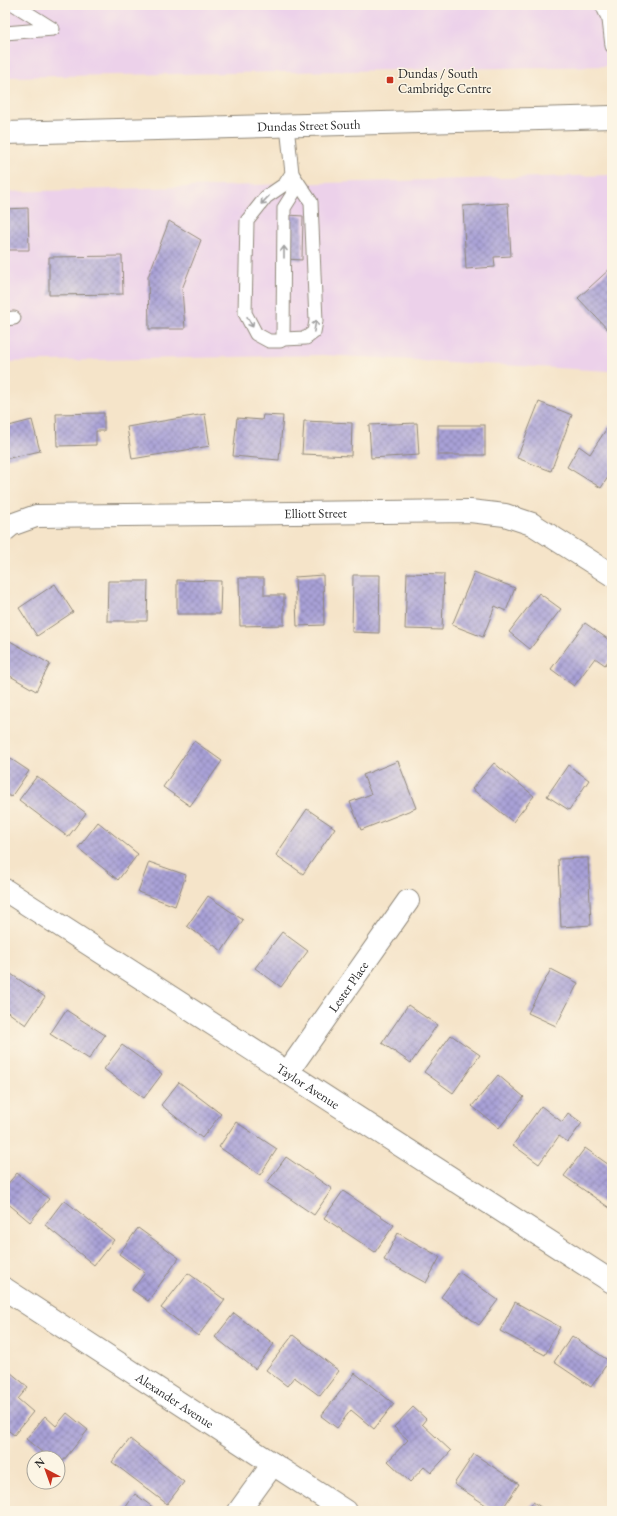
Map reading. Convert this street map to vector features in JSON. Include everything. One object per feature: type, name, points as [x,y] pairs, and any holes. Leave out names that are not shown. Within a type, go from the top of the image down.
[{"type":"street","name":"Dundas Street South","points":[[5,133],[612,117]]},
{"type":"street","name":"Elliott Street","points":[[5,530],[11,525],[36,516],[470,511],[505,514],[532,524],[612,575]]},
{"type":"street","name":"Taylor Avenue","points":[[5,890],[612,1282]]},
{"type":"street","name":"Lester Place","points":[[287,1072],[408,901]]},
{"type":"street","name":"Alexander Avenue","points":[[5,1289],[346,1511]]},
{"type":"street","points":[[239,1511],[273,1464]]},
{"type":"lane","points":[[5,33],[53,29],[15,5]]},
{"type":"lane","points":[[602,5],[611,20],[612,46]]},
{"type":"lane","points":[[283,339],[284,208],[294,192],[288,126]]},
{"type":"lane","points":[[292,173],[311,202],[316,320],[314,332],[306,338],[269,341],[256,334],[245,313],[247,220],[266,197],[285,184],[292,173]]},
{"type":"shaded area","points":[[5,5],[612,5],[612,66],[5,77]]},
{"type":"shaded area","points":[[612,175],[612,372],[323,355],[5,362],[5,192]]},
{"type":"building","points":[[508,203],[511,256],[494,257],[495,267],[466,269],[463,206]]},
{"type":"building","points":[[28,208],[29,250],[5,250],[5,209]]},
{"type":"building","points":[[288,215],[303,216],[302,260],[286,259]]},
{"type":"building","points":[[169,221],[201,240],[182,289],[185,329],[149,329],[148,277]]},
{"type":"building","points":[[122,256],[123,294],[49,295],[49,257]]},
{"type":"building","points":[[612,267],[612,334],[578,298]]},
{"type":"building","points":[[539,402],[572,415],[551,471],[517,458]]},
{"type":"building","points":[[104,413],[104,431],[96,431],[96,445],[57,446],[56,414]]},
{"type":"building","points":[[205,414],[210,446],[132,459],[127,427]]},
{"type":"building","points":[[263,415],[283,416],[279,460],[233,456],[237,418],[262,420]]},
{"type":"building","points":[[32,420],[40,451],[5,459],[5,427]]},
{"type":"building","points":[[304,421],[352,423],[351,456],[302,454]]},
{"type":"building","points":[[417,423],[419,455],[371,458],[369,425]]},
{"type":"building","points":[[438,425],[485,425],[485,455],[438,455]]},
{"type":"building","points":[[609,425],[612,426],[612,471],[601,488],[567,467],[579,446],[590,454]]},
{"type":"building","points":[[474,572],[515,588],[506,611],[495,606],[483,637],[452,625]]},
{"type":"building","points":[[407,573],[444,574],[442,630],[405,629]]},
{"type":"building","points":[[323,575],[324,625],[297,626],[295,577]]},
{"type":"building","points":[[353,575],[380,575],[379,633],[352,632]]},
{"type":"building","points":[[239,578],[264,578],[264,595],[284,595],[284,625],[240,626]]},
{"type":"building","points":[[177,580],[221,581],[220,614],[177,614]]},
{"type":"building","points":[[108,581],[148,581],[147,621],[107,621]]},
{"type":"building","points":[[55,584],[73,612],[37,636],[19,608]]},
{"type":"building","points":[[539,593],[561,609],[530,649],[509,632]]},
{"type":"building","points":[[585,623],[612,642],[612,656],[605,665],[595,658],[574,686],[551,669]]},
{"type":"building","points":[[10,641],[50,664],[36,691],[5,673],[5,650]]},
{"type":"building","points":[[194,741],[222,761],[190,806],[163,787]]},
{"type":"building","points":[[5,755],[29,771],[11,797],[5,793]]},
{"type":"building","points":[[398,761],[416,808],[361,830],[350,802],[371,794],[363,775]]},
{"type":"building","points":[[494,763],[534,796],[513,822],[472,789]]},
{"type":"building","points":[[568,765],[589,780],[569,810],[547,796]]},
{"type":"building","points":[[37,776],[86,813],[68,837],[19,800]]},
{"type":"building","points":[[307,809],[335,828],[303,874],[276,855]]},
{"type":"building","points":[[98,822],[138,854],[118,880],[78,848]]},
{"type":"building","points":[[588,858],[591,925],[561,927],[558,859]]},
{"type":"building","points":[[149,862],[186,875],[175,906],[138,892]]},
{"type":"building","points":[[208,896],[243,920],[222,951],[187,926]]},
{"type":"building","points":[[282,932],[308,951],[281,987],[255,968]]},
{"type":"building","points":[[551,969],[578,983],[556,1026],[528,1013]]},
{"type":"building","points":[[5,970],[45,997],[26,1025],[5,1010]]},
{"type":"building","points":[[408,1005],[437,1025],[411,1063],[382,1043]]},
{"type":"building","points":[[66,1010],[105,1035],[89,1059],[50,1034]]},
{"type":"building","points":[[451,1035],[480,1055],[453,1093],[424,1072]]},
{"type":"building","points":[[122,1045],[162,1074],[144,1098],[104,1069]]},
{"type":"building","points":[[498,1075],[524,1097],[499,1128],[472,1106]]},
{"type":"building","points":[[179,1082],[221,1114],[202,1138],[161,1105]]},
{"type":"building","points":[[541,1106],[562,1122],[568,1113],[582,1123],[568,1142],[559,1136],[539,1164],[513,1145]]},
{"type":"building","points":[[236,1122],[277,1149],[260,1175],[219,1147]]},
{"type":"building","points":[[585,1148],[612,1167],[611,1209],[564,1176]]},
{"type":"building","points":[[286,1157],[332,1189],[314,1215],[267,1183]]},
{"type":"building","points":[[17,1173],[49,1199],[30,1222],[5,1201],[5,1187]]},
{"type":"building","points":[[343,1191],[394,1225],[375,1252],[324,1218]]},
{"type":"building","points":[[64,1200],[114,1240],[94,1265],[45,1225]]},
{"type":"building","points":[[138,1228],[179,1258],[148,1301],[132,1290],[145,1273],[119,1254]]},
{"type":"building","points":[[398,1233],[440,1257],[426,1283],[384,1260]]},
{"type":"building","points":[[459,1272],[498,1300],[479,1325],[441,1297]]},
{"type":"building","points":[[188,1273],[225,1300],[198,1336],[161,1308]]},
{"type":"building","points":[[515,1302],[560,1327],[545,1355],[500,1331]]},
{"type":"building","points":[[234,1313],[274,1344],[255,1369],[215,1337]]},
{"type":"building","points":[[293,1335],[339,1371],[320,1396],[294,1377],[287,1386],[266,1370]]},
{"type":"building","points":[[572,1336],[609,1361],[591,1387],[554,1362]]},
{"type":"building","points":[[10,1372],[28,1387],[18,1399],[33,1412],[14,1435],[5,1428],[5,1378]]},
{"type":"building","points":[[355,1373],[394,1404],[374,1429],[351,1410],[337,1428],[321,1416]]},
{"type":"building","points":[[413,1407],[426,1419],[422,1424],[451,1451],[431,1473],[424,1467],[410,1482],[388,1461],[408,1440],[394,1427]]},
{"type":"building","points":[[67,1413],[88,1430],[66,1457],[66,1450],[39,1450],[26,1439],[45,1416],[56,1426]]},
{"type":"building","points":[[130,1439],[184,1482],[167,1504],[112,1462]]},
{"type":"building","points":[[474,1454],[519,1484],[501,1511],[495,1511],[454,1484]]},
{"type":"building","points":[[135,1494],[158,1511],[123,1511]]},
{"type":"building","points":[[533,1502],[547,1511],[527,1511]]},
{"type":"place","name":"Dundas / South Cambridge Centre","points":[[390,80]]}]
